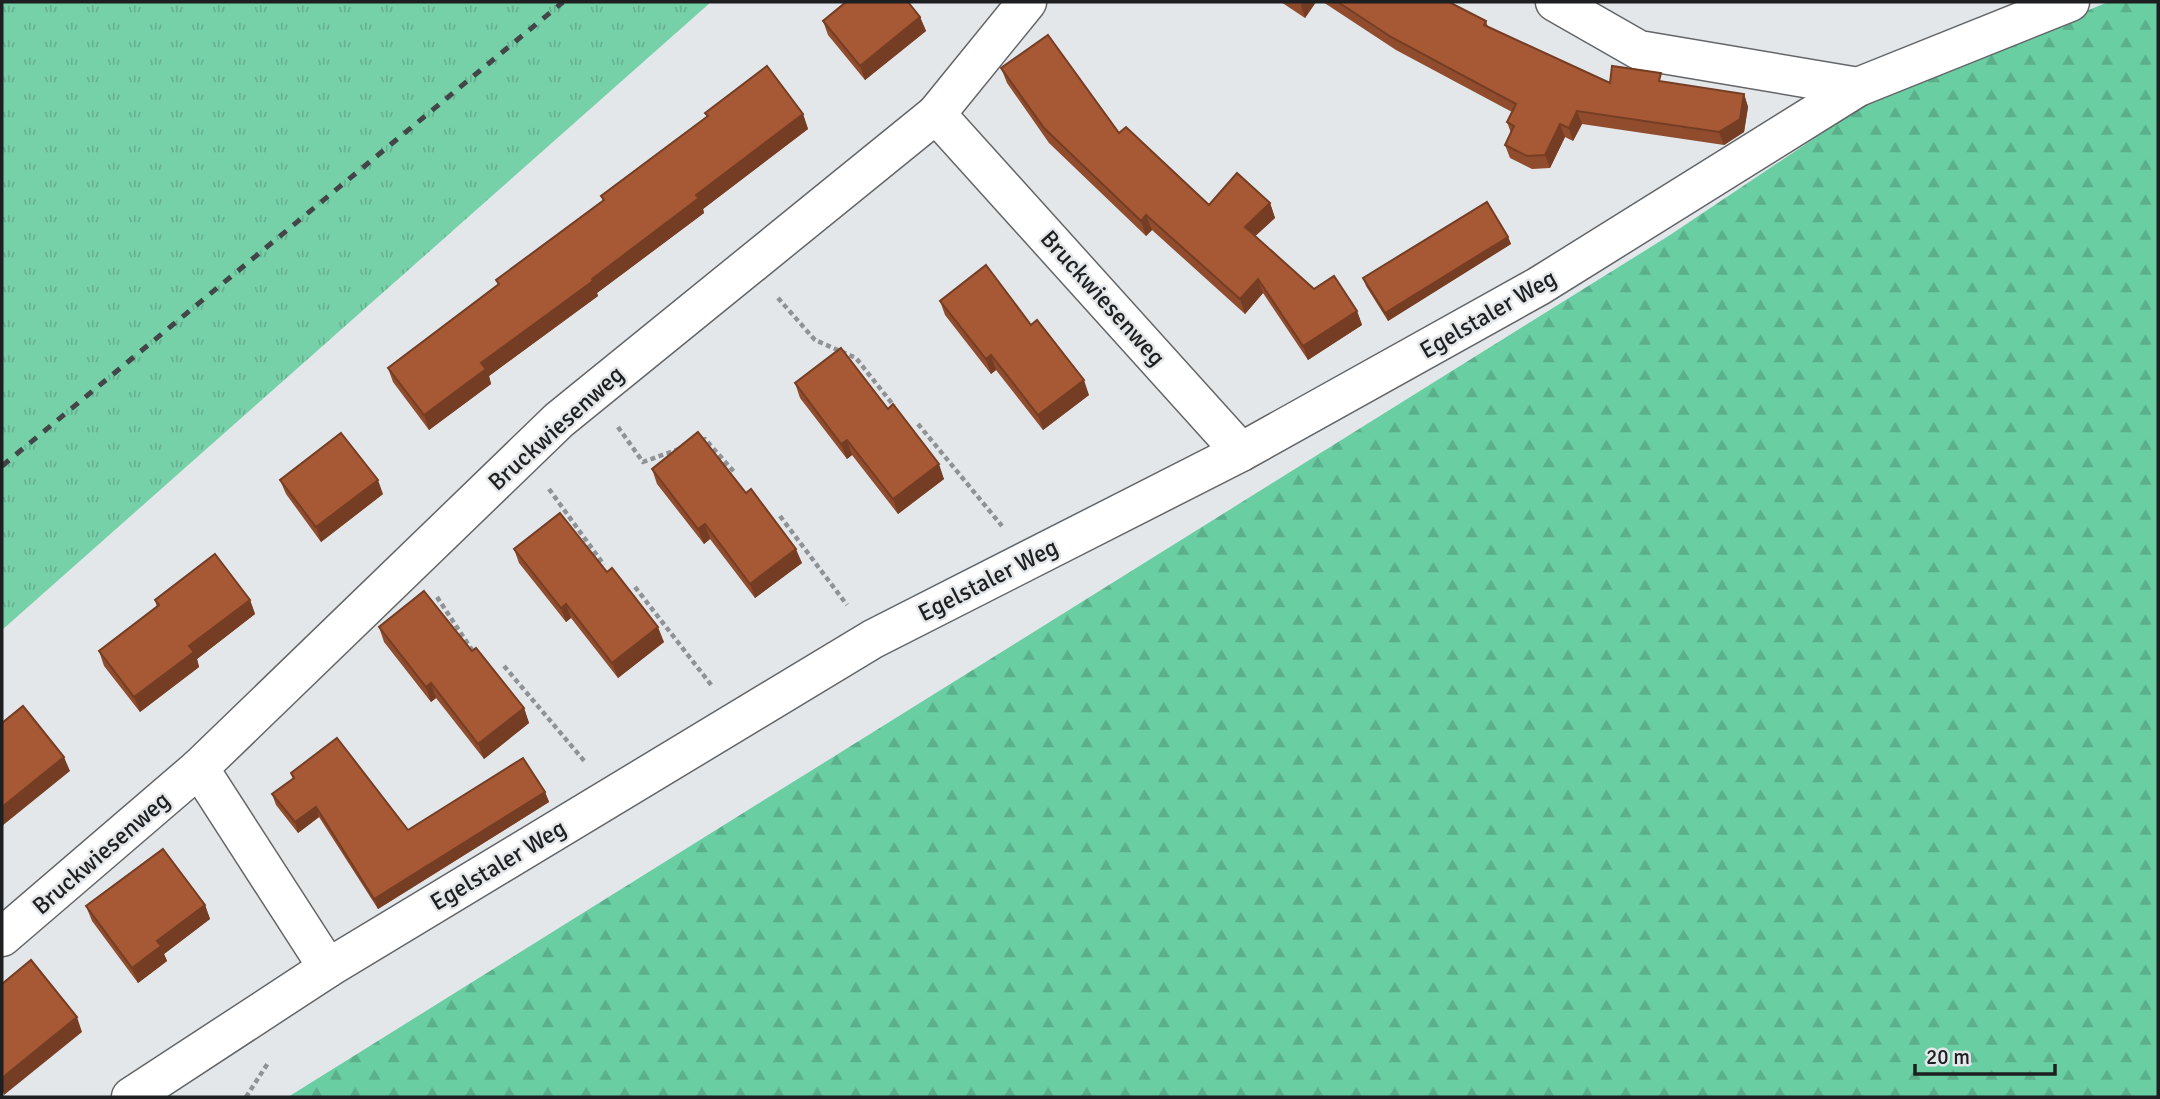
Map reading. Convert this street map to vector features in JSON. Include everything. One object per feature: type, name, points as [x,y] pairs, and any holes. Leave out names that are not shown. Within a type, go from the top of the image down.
[{"type":"street","name":"Bruckwiesenweg","points":[[2,937],[200,768],[524,454],[594,391],[936,114],[1027,2]]},
{"type":"street","points":[[1555,2],[1639,50],[1858,87]]},
{"type":"street","name":"Egelstaler Weg","points":[[131,1097],[328,968],[873,639],[1241,452],[1539,286],[1858,87],[2070,2]]},
{"type":"street","name":"Bruckwiesenweg","points":[[936,114],[1241,452]]},
{"type":"street","points":[[200,768],[328,968]]},
{"type":"path","points":[[750,265],[815,340],[856,358],[894,405]]},
{"type":"path","points":[[594,391],[643,463],[705,439],[735,473]]},
{"type":"path","points":[[918,424],[1029,559]]},
{"type":"path","points":[[524,454],[604,565]]},
{"type":"path","points":[[780,516],[873,639]]},
{"type":"path","points":[[413,561],[474,653]]},
{"type":"path","points":[[635,587],[738,720]]},
{"type":"path","points":[[504,666],[614,795]]},
{"type":"green space","points":[[2,2],[711,2],[2,630]]},
{"type":"green space","points":[[2108,2],[2158,2],[2158,1097],[288,1097],[1670,235],[1870,101]]},
{"type":"building","points":[[846,2],[908,2],[920,17],[860,66],[823,21]]},
{"type":"building","points":[[1338,2],[1449,2],[1486,21],[1484,25],[1610,83],[1612,66],[1661,73],[1659,81],[1744,94],[1740,119],[1719,132],[1577,111],[1569,128],[1560,124],[1545,155],[1527,156],[1505,145],[1514,126],[1507,122],[1516,104],[1391,37]]},
{"type":"building","points":[[1048,35],[1119,133],[1126,127],[1209,205],[1237,173],[1270,203],[1245,227],[1314,289],[1334,276],[1357,311],[1303,346],[1258,279],[1240,299],[1146,215],[1141,221],[1044,128],[1001,68]]},
{"type":"building","points":[[767,66],[803,114],[696,195],[699,198],[592,279],[593,281],[481,363],[486,369],[424,415],[388,368],[499,284],[496,280],[604,200],[601,196],[708,116],[705,113]]},
{"type":"building","points":[[1487,202],[1508,237],[1385,313],[1363,278]]},
{"type":"building","points":[[986,265],[1031,325],[1037,320],[1084,380],[1038,415],[991,355],[986,359],[940,301]]},
{"type":"building","points":[[841,348],[888,409],[893,404],[939,464],[893,499],[847,440],[841,444],[795,383]]},
{"type":"building","points":[[698,432],[746,493],[751,489],[796,549],[750,584],[705,524],[698,529],[652,469]]},
{"type":"building","points":[[341,433],[378,480],[316,527],[280,480]]},
{"type":"building","points":[[560,513],[607,572],[612,568],[658,627],[612,663],[566,604],[561,608],[514,549]]},
{"type":"building","points":[[215,554],[250,600],[189,646],[194,652],[134,697],[99,651],[159,605],[155,600]]},
{"type":"building","points":[[424,591],[472,651],[476,648],[524,708],[478,744],[431,683],[426,687],[379,627]]},
{"type":"building","points":[[23,706],[64,757],[2,807],[2,723]]},
{"type":"building","points":[[337,738],[408,830],[523,758],[545,792],[374,899],[316,807],[295,822],[272,794],[294,778],[291,773]]},
{"type":"building","points":[[163,849],[205,905],[157,941],[161,946],[132,968],[86,906]]},
{"type":"building","points":[[31,960],[77,1017],[2,1078],[2,984]]},
{"type":"railway","points":[[2,466],[563,2]]}]
